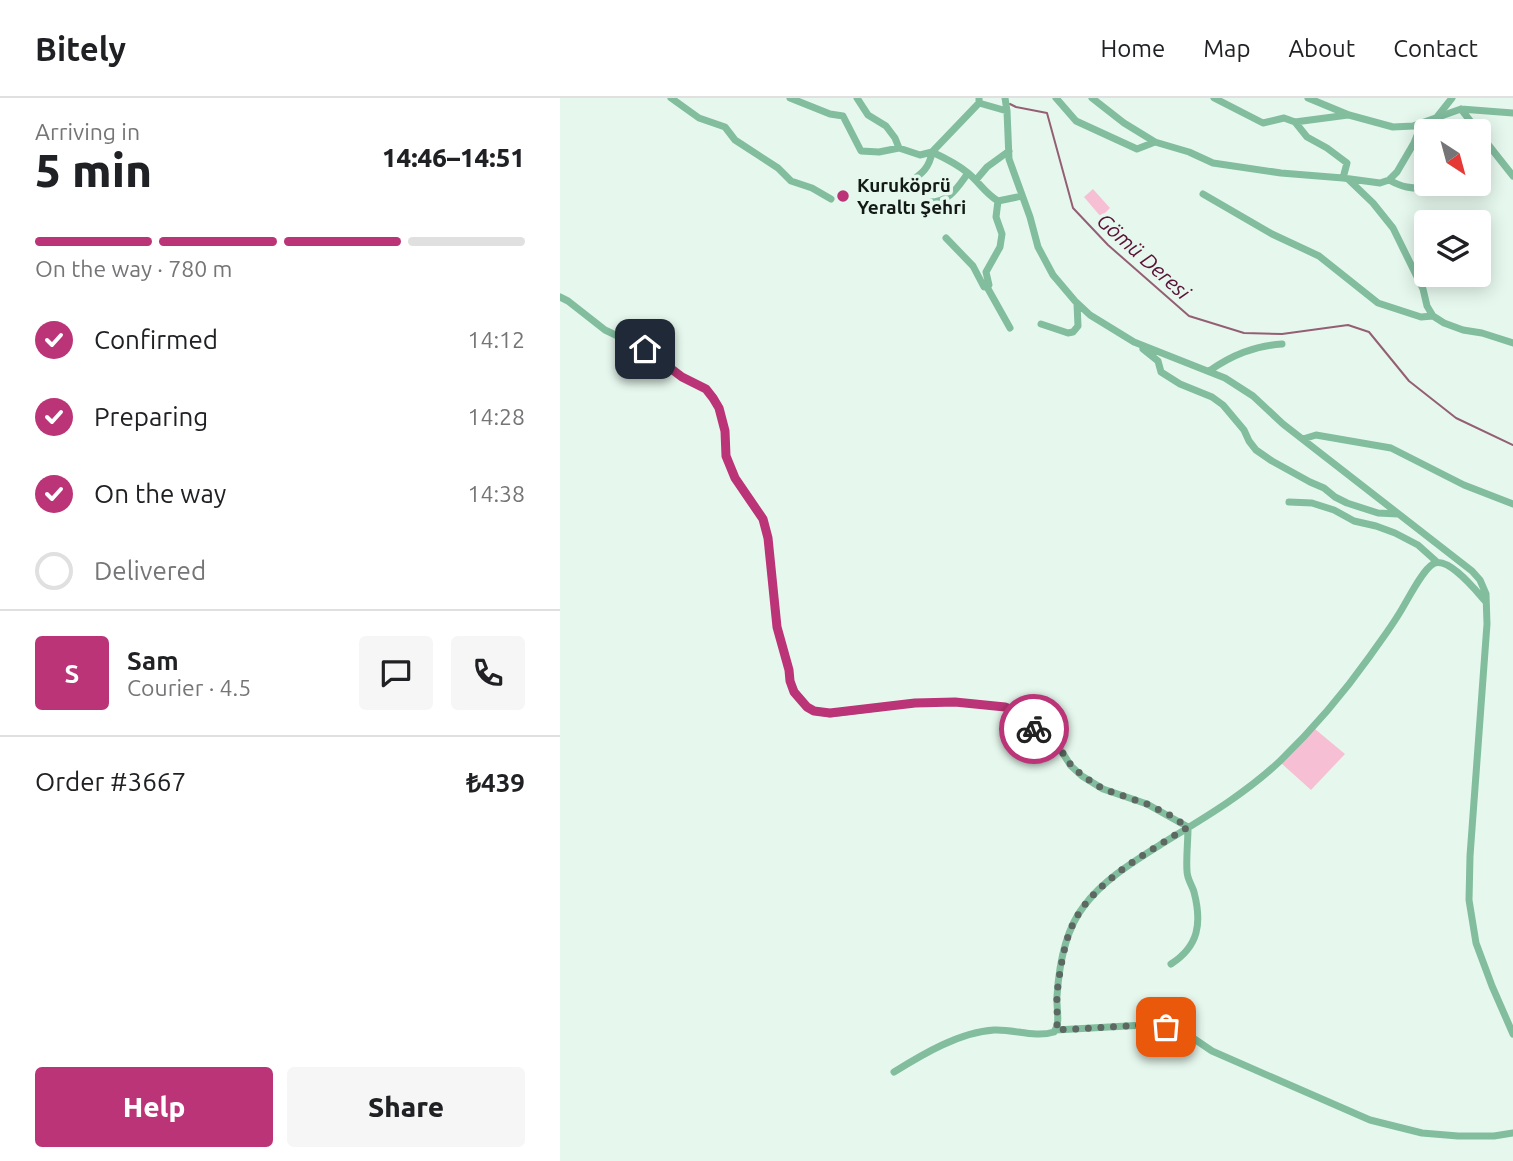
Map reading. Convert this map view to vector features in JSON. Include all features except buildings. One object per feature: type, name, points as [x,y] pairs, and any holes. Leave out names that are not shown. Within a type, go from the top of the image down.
[{"type":"street","points":[[671,98],[699,118],[725,127],[735,140],[778,168],[791,181],[812,188],[831,200]]},
{"type":"street","points":[[790,98],[830,114],[844,116],[861,151],[880,152],[899,148],[920,155],[932,152],[968,173],[989,196],[998,201],[1022,196]]},
{"type":"street","points":[[857,98],[868,115],[886,126],[899,148]]},
{"type":"street","points":[[1004,98],[1009,159],[1038,247],[1053,275],[1077,303],[1090,315],[1158,360],[1161,372],[1223,405],[1244,430],[1256,450],[1272,461],[1347,503],[1378,513],[1398,514]]},
{"type":"street","points":[[1056,98],[1076,121],[1137,149],[1156,142]]},
{"type":"street","points":[[1093,98],[1124,123],[1156,142],[1213,163],[1280,173],[1380,183],[1389,180],[1397,172],[1414,143]]},
{"type":"street","points":[[1214,98],[1263,123],[1284,118],[1295,121],[1349,115]]},
{"type":"street","points":[[1308,98],[1349,115],[1392,127],[1414,126]]},
{"type":"street","points":[[1437,117],[1452,98]]},
{"type":"street","points":[[893,183],[902,188],[923,172],[930,163],[932,152],[979,101],[1007,111]]},
{"type":"street","points":[[1461,109],[1468,119]]},
{"type":"street","points":[[1432,119],[1461,109],[1513,113]]},
{"type":"street","points":[[1295,121],[1307,137],[1347,163],[1345,178]]},
{"type":"street","points":[[1491,148],[1513,176]]},
{"type":"street","points":[[976,180],[987,167],[1009,151]]},
{"type":"street","points":[[928,202],[939,202],[946,197],[968,173]]},
{"type":"street","points":[[1345,178],[1373,203],[1393,228],[1433,316],[1463,330],[1513,343]]},
{"type":"street","points":[[1389,180],[1400,187],[1414,189]]},
{"type":"street","points":[[1203,194],[1272,234],[1319,256],[1378,303],[1421,317],[1433,316]]},
{"type":"street","points":[[987,287],[989,284],[986,272],[1000,247],[1002,234],[996,218],[998,201]]},
{"type":"street","points":[[946,238],[973,266],[1010,328]]},
{"type":"street","points":[[560,297],[604,330],[645,349],[682,377],[706,389],[713,398],[719,408],[725,431],[726,456],[735,478],[763,519],[768,538],[777,627],[794,692],[807,707],[822,713],[915,703],[955,702],[1005,707],[1024,717],[1062,752],[1083,776],[1103,789],[1147,804],[1188,827]]},
{"type":"street","points":[[1041,324],[1068,333],[1073,332],[1078,326],[1077,303]]},
{"type":"street","points":[[1134,342],[1225,378],[1253,396],[1283,424],[1454,555],[1480,580],[1486,594],[1487,624],[1469,900],[1476,943],[1513,1034]]},
{"type":"street","points":[[1209,371],[1225,360],[1261,346],[1282,344]]},
{"type":"street","points":[[1303,439],[1316,435],[1391,448],[1464,485],[1513,504]]},
{"type":"street","points":[[1289,502],[1312,503],[1334,510],[1354,521],[1395,533],[1418,545],[1437,562],[1444,563],[1464,577],[1486,603]]},
{"type":"street","points":[[894,1072],[922,1055],[973,1033],[996,1030],[1052,1034],[1058,1025],[1056,998],[1066,946],[1072,924],[1085,905],[1108,881],[1251,787],[1280,760],[1340,696],[1397,618],[1423,574],[1437,562]]},
{"type":"street","points":[[1171,964],[1183,956],[1192,945],[1196,932],[1194,892],[1187,874],[1188,827]]},
{"type":"street","points":[[1056,1030],[1144,1025],[1166,1027],[1187,1034],[1212,1051],[1370,1120],[1422,1133],[1458,1136],[1513,1133]]},
{"type":"shaded area","points":[[1093,189],[1110,208],[1101,217],[1084,197]]},
{"type":"shaded area","points":[[1315,729],[1345,754],[1311,790],[1281,763]]},
{"type":"waterway","name":"Gömü Deresi","points":[[1010,104],[1047,113],[1073,208],[1108,245],[1189,316],[1244,333],[1282,334],[1348,325],[1369,332],[1409,381],[1456,418],[1513,445]]},
{"type":"way so far","points":[[1034,729],[1062,752],[1083,776],[1103,789],[1147,804],[1188,827],[1108,881],[1085,905],[1072,924],[1060,970],[1056,998],[1056,1030],[1144,1025],[1166,1027]]},
{"type":"place","name":"Kuruköprü Yeraltı Şehri","points":[[843,196]]},
{"type":"route","points":[[645,349],[682,377],[706,389],[719,408],[725,431],[726,456],[735,478],[763,519],[768,538],[777,627],[794,692],[807,707],[814,711],[830,713],[915,703],[955,702],[1005,707],[1024,717],[1034,729]]}]
